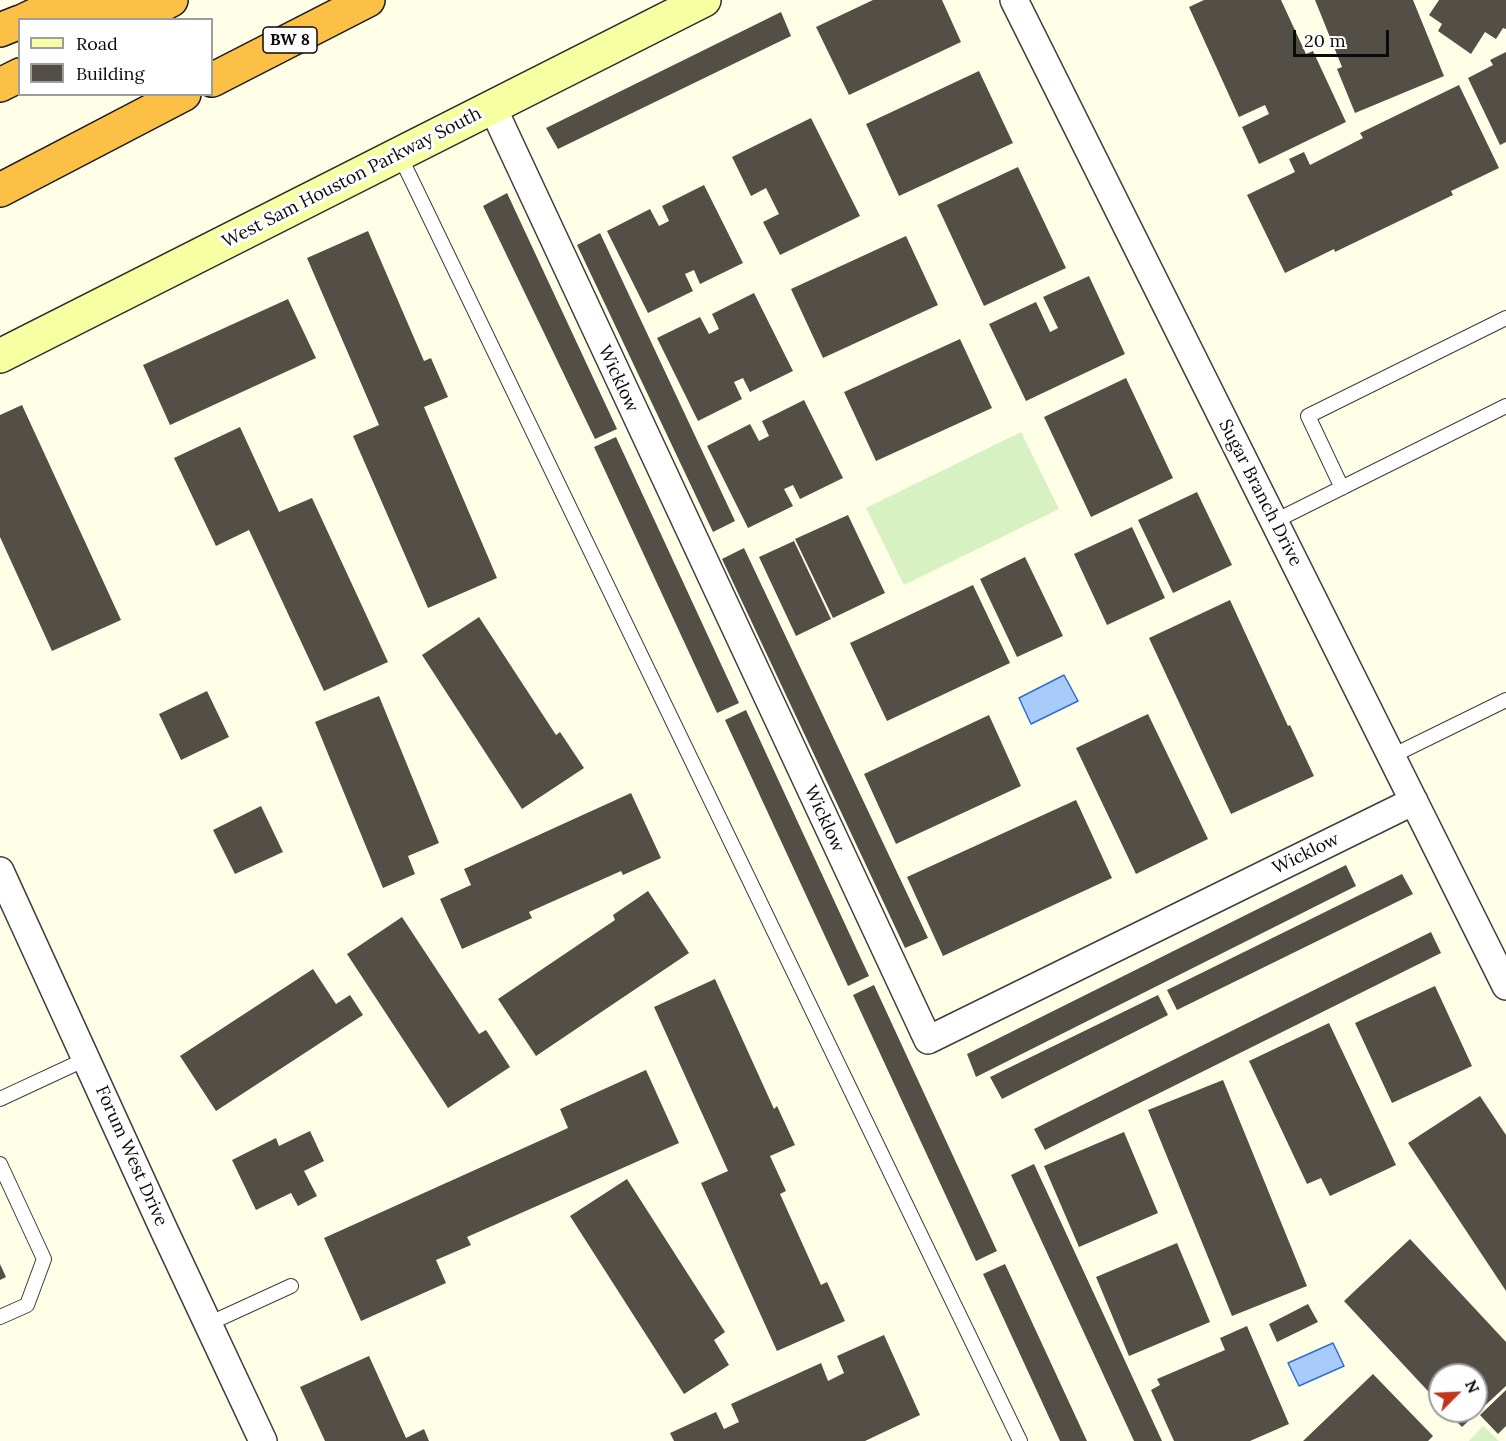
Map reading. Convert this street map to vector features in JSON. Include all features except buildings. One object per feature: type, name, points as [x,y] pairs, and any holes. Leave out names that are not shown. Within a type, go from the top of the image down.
[{"type":"highway","points":[[29,18],[42,12],[128,0]]},
{"type":"highway","points":[[136,18],[171,0]]},
{"type":"highway","name":"BW 8","points":[[213,79],[368,0]]},
{"type":"highway","points":[[0,30],[18,23]]},
{"type":"highway","points":[[0,85],[18,76]]},
{"type":"highway","points":[[0,211],[9,185],[180,96]]},
{"type":"main road","name":"West Sam Houston Parkway South","points":[[0,356],[704,0]]},
{"type":"street","name":"Sugar Branch Drive","points":[[1014,0],[1506,986]]},
{"type":"street","name":"Wicklow","points":[[492,106],[928,1040],[1414,801]]},
{"type":"street","name":"Forum West Drive","points":[[0,871],[8,908],[86,1059],[263,1441]]},
{"type":"lane","points":[[399,154],[1020,1441]]},
{"type":"lane","points":[[1342,488],[1308,416],[1506,318]]},
{"type":"lane","points":[[1275,521],[1506,405]]},
{"type":"lane","points":[[1392,756],[1506,699]]},
{"type":"lane","points":[[0,1099],[86,1059]]},
{"type":"lane","points":[[0,1164],[44,1259],[27,1305],[0,1317]]},
{"type":"lane","points":[[208,1324],[291,1286]]},
{"type":"green space","points":[[1021,432],[1059,509],[904,585],[866,508]]},
{"type":"green space","points":[[1483,1426],[1499,1441],[1469,1441]]},
{"type":"water","points":[[1064,675],[1078,701],[1031,724],[1019,698]]},
{"type":"water","points":[[1333,1343],[1344,1366],[1299,1386],[1288,1363]]}]
